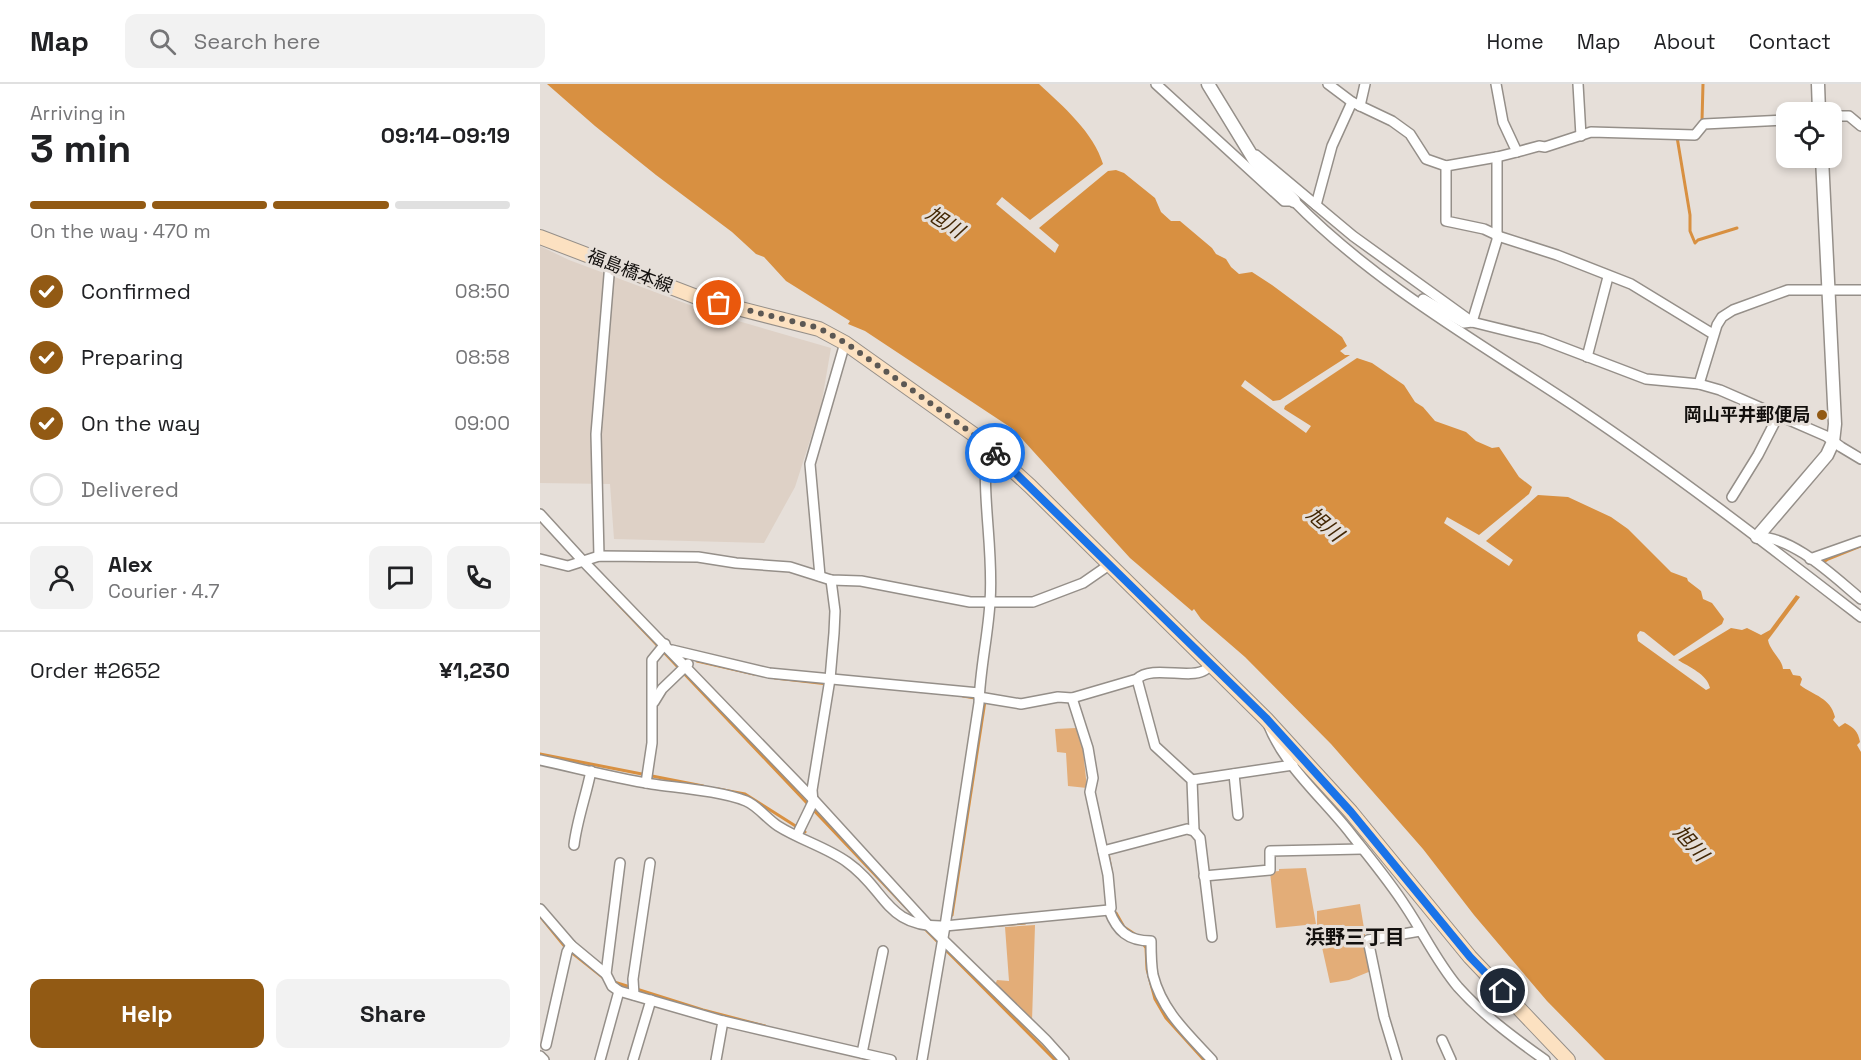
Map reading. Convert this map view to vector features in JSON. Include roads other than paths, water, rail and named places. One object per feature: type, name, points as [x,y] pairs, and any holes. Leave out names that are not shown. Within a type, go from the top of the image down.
[{"type":"main road","name":"福島橋本線","points":[[540,237],[702,299],[819,328],[846,343],[987,445],[1266,718],[1351,812],[1470,957],[1568,1060]]},
{"type":"street","points":[[1156,84],[1284,201],[1294,201]]},
{"type":"street","points":[[1208,84],[1256,161],[1319,227],[1399,289],[1582,411],[1757,537],[1861,617]]},
{"type":"street","points":[[1328,84],[1356,104],[1392,121],[1410,134],[1426,159],[1446,166],[1497,158],[1539,146],[1545,147],[1591,132],[1695,135],[1703,125],[1776,121]]},
{"type":"street","points":[[1316,205],[1332,146],[1365,84]]},
{"type":"street","points":[[1496,84],[1503,122],[1518,152]]},
{"type":"street","points":[[1578,84],[1581,136]]},
{"type":"street","points":[[1818,84],[1819,102]]},
{"type":"street","points":[[1842,116],[1849,116],[1861,126]]},
{"type":"street","points":[[1247,148],[1353,236],[1472,322]]},
{"type":"street","points":[[1472,322],[1497,240],[1497,158]]},
{"type":"street","points":[[1446,166],[1446,221],[1484,229],[1631,284],[1713,334]]},
{"type":"street","points":[[1757,537],[1827,455],[1833,442],[1835,424],[1822,168]]},
{"type":"street","points":[[599,556],[596,434],[610,263]]},
{"type":"street","points":[[1587,357],[1608,277]]},
{"type":"street","points":[[1399,289],[1416,294],[1464,322],[1541,339],[1646,379],[1700,384],[1779,414],[1826,436],[1861,459]]},
{"type":"street","points":[[1700,384],[1713,334],[1722,317],[1744,306],[1788,290],[1861,290]]},
{"type":"street","points":[[820,576],[810,464],[846,343]]},
{"type":"street","points":[[1732,497],[1758,455],[1779,414]]},
{"type":"street","points":[[922,1060],[945,926],[979,695],[990,602],[990,544],[985,460],[987,445]]},
{"type":"street","points":[[540,514],[578,563],[664,648],[927,925],[1064,1060]]},
{"type":"street","points":[[1757,537],[1779,539],[1810,559],[1861,599]]},
{"type":"street","points":[[1810,559],[1861,541]]},
{"type":"street","points":[[540,559],[568,566],[599,556],[698,557],[736,563],[790,567],[831,580],[861,581],[970,602],[1033,602],[1083,583],[1109,565]]},
{"type":"street","points":[[798,832],[811,804],[830,682],[835,612],[831,580]]},
{"type":"street","points":[[664,648],[769,673],[830,682],[979,695],[1021,704],[1058,697],[1072,698],[1151,674],[1202,672],[1211,665]]},
{"type":"street","points":[[646,779],[652,743],[652,660],[664,648]]},
{"type":"street","points":[[653,705],[662,689],[696,656]]},
{"type":"street","points":[[1137,679],[1155,746],[1192,780],[1194,831]]},
{"type":"street","points":[[1072,698],[1088,748],[1090,792],[1105,851],[1110,912],[1120,931],[1128,938],[1151,942],[1152,972],[1161,1000],[1178,1023],[1212,1060]]},
{"type":"street","points":[[1266,718],[1276,742],[1406,906],[1420,931],[1459,988],[1509,1035],[1545,1060]]},
{"type":"street","points":[[540,760],[591,771],[646,779],[747,801],[778,826],[798,832],[847,862],[861,874],[894,912],[913,922],[945,926],[1110,912]]},
{"type":"street","points":[[1192,780],[1293,765]]},
{"type":"street","points":[[574,845],[576,825],[591,771]]},
{"type":"street","points":[[1234,774],[1238,815]]},
{"type":"street","points":[[1105,851],[1187,829],[1194,831],[1200,838],[1212,937]]},
{"type":"street","points":[[1204,876],[1270,870],[1270,850],[1362,849]]},
{"type":"street","points":[[620,863],[622,988]]},
{"type":"street","points":[[600,1060],[622,988],[650,864]]},
{"type":"street","points":[[540,909],[569,948],[622,988],[651,1000],[723,1021],[891,1060]]},
{"type":"street","points":[[1397,1060],[1384,1017],[1368,940],[1420,931]]},
{"type":"street","points":[[546,1045],[569,948]]},
{"type":"street","points":[[862,1053],[884,951]]},
{"type":"street","points":[[633,1060],[651,1000]]},
{"type":"street","points":[[716,1060],[723,1021]]},
{"type":"street","points":[[1443,1040],[1451,1060]]},
{"type":"street","points":[[540,1056],[544,1060]]},
{"type":"water","name":"旭川","points":[[547,84],[1039,84],[1085,131],[1103,164],[1030,220],[1002,197],[996,204],[1055,253],[1059,245],[1039,228],[1108,171],[1116,170],[1124,173],[1155,198],[1161,212],[1171,221],[1180,221],[1216,254],[1226,259],[1239,274],[1252,272],[1342,337],[1347,346],[1340,351],[1345,355],[1350,355],[1280,400],[1273,401],[1245,380],[1241,386],[1306,433],[1311,426],[1284,409],[1285,406],[1357,358],[1372,363],[1404,385],[1415,402],[1423,407],[1435,421],[1466,432],[1476,441],[1492,448],[1499,447],[1519,477],[1532,487],[1529,494],[1479,535],[1447,517],[1444,523],[1509,566],[1513,560],[1486,541],[1538,495],[1568,497],[1611,517],[1628,529],[1671,572],[1687,578],[1701,591],[1703,599],[1712,603],[1724,619],[1722,624],[1674,656],[1644,632],[1640,631],[1637,635],[1638,641],[1706,690],[1710,688],[1705,679],[1697,671],[1678,660],[1731,628],[1742,630],[1747,628],[1761,635],[1770,630],[1796,595],[1800,597],[1768,640],[1769,644],[1783,669],[1790,669],[1793,675],[1800,676],[1802,679],[1800,685],[1825,701],[1833,710],[1835,717],[1833,720],[1839,727],[1845,723],[1853,728],[1860,742],[1857,745],[1861,752],[1861,1060],[1605,1060],[1547,1001],[1474,915],[1423,849],[1331,744],[1245,657],[1201,619],[1194,609],[1192,611],[1130,558],[1013,429],[865,331],[848,324],[850,321],[786,281],[764,257],[756,254],[732,232],[656,175]]},
{"type":"waterway","points":[[1702,121],[1703,84]]},
{"type":"waterway","points":[[1679,137],[1677,137],[1690,215],[1690,231],[1695,243],[1698,240],[1737,228]]},
{"type":"waterway","points":[[1822,563],[1861,546]]},
{"type":"waterway","points":[[603,588],[916,918]]},
{"type":"waterway","points":[[697,661],[754,674]]},
{"type":"waterway","points":[[775,678],[828,684]]},
{"type":"waterway","points":[[963,696],[975,698]]},
{"type":"waterway","points":[[952,915],[985,701]]},
{"type":"waterway","points":[[540,754],[703,786]]},
{"type":"waterway","points":[[718,789],[745,794],[805,832]]},
{"type":"waterway","points":[[1108,853],[1111,870]]},
{"type":"waterway","points":[[1112,914],[1116,913],[1124,927],[1139,937]]},
{"type":"waterway","points":[[540,916],[566,948],[605,979]]},
{"type":"waterway","points":[[955,929],[1025,923]]},
{"type":"waterway","points":[[924,928],[1055,1060]]},
{"type":"waterway","points":[[1142,942],[1146,948],[1147,969],[1155,999],[1166,1018],[1204,1060]]},
{"type":"waterway","points":[[611,981],[703,1010],[765,1026]]},
{"type":"place","name":"岡山平井郵便局","points":[[1822,415]]},
{"type":"district","name":"浜野三丁目","points":[[1355,937]]}]
